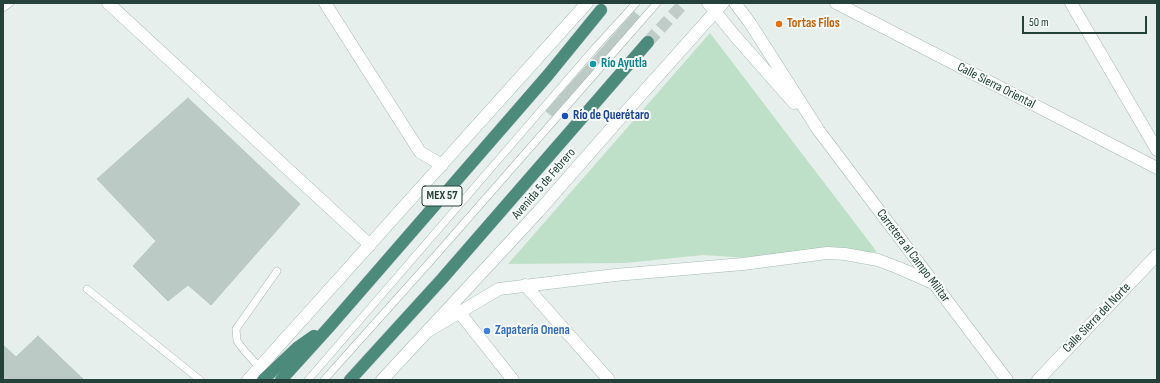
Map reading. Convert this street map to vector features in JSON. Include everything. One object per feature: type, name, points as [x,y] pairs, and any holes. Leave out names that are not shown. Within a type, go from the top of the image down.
[{"type":"highway","name":"MEX 57","points":[[281,380],[330,326],[548,75],[601,10]]},
{"type":"highway","name":"Avenida 5 de Febrero","points":[[350,380],[442,278],[648,42]]},
{"type":"highway","points":[[263,380],[296,348],[330,326]]},
{"type":"main road","points":[[108,3],[370,245]]},
{"type":"main road","points":[[325,3],[420,152],[442,165]]},
{"type":"main road","points":[[248,380],[587,3]]},
{"type":"main road","name":"Carretera al Campo Militar","points":[[736,3],[819,131],[1007,380]]},
{"type":"main road","name":"Calle Sierra Oriental","points":[[836,3],[1157,168]]},
{"type":"main road","points":[[1071,3],[1157,150]]},
{"type":"main road","name":"Carretera al Campo Militar","points":[[716,6],[735,36],[819,131]]},
{"type":"main road","name":"Avenida 5 de Febrero","points":[[382,380],[538,212],[716,6]]},
{"type":"main road","points":[[428,331],[499,289],[615,275],[743,264],[827,253],[845,254],[878,260],[933,283]]},
{"type":"main road","name":"Calle Sierra del Norte","points":[[1038,380],[1157,256]]},
{"type":"main road","points":[[525,285],[610,380]]},
{"type":"main road","points":[[459,312],[513,380]]},
{"type":"lane","points":[[3,8],[10,3]]},
{"type":"lane","points":[[308,380],[594,49],[636,3]]},
{"type":"lane","points":[[324,380],[657,3]]},
{"type":"lane","points":[[259,367],[237,341],[236,329],[277,271]]},
{"type":"lane","points":[[86,289],[200,380]]},
{"type":"green space","points":[[710,33],[877,252],[777,260],[703,255],[625,263],[508,264]]},
{"type":"building","name":"Río Ayutla","points":[[634,12],[640,17],[552,116],[546,111]]},
{"type":"building","points":[[188,98],[300,204],[211,305],[188,285],[168,301],[133,266],[156,241],[97,179]]},
{"type":"building","points":[[38,336],[84,380],[3,380],[3,345],[16,357]]},
{"type":"tunnel","points":[[648,42],[684,3]]},
{"type":"place","name":"Tortas Filos","points":[[779,24]]},
{"type":"place","name":"Río Ayutla","points":[[593,64]]},
{"type":"place","name":"Río de Querétaro","points":[[565,116]]},
{"type":"place","name":"Zapatería Onena","points":[[487,331]]}]
